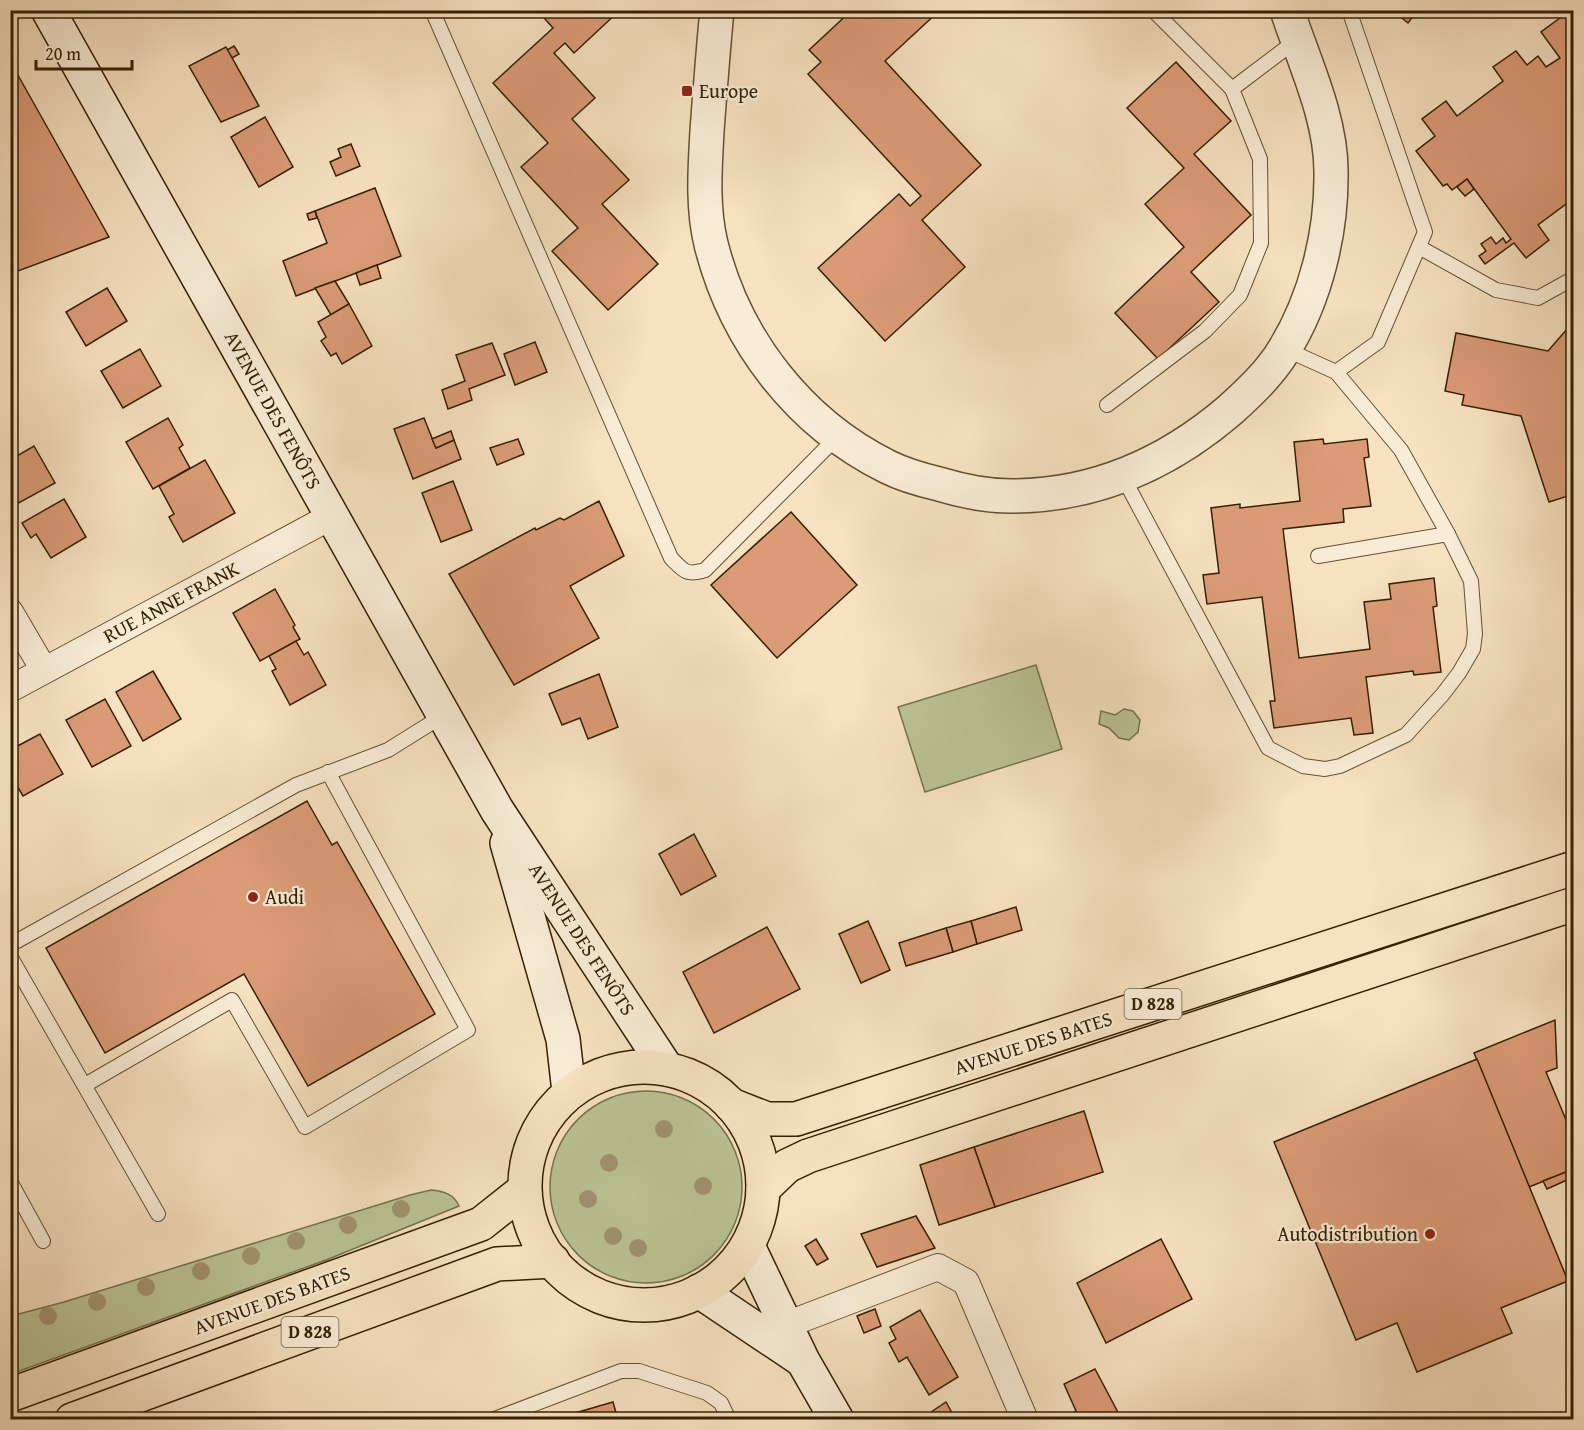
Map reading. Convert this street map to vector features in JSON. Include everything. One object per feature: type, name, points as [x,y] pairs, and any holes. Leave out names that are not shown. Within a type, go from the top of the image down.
[{"type":"main road","name":"AVENUE DES FENÔTS","points":[[48,10],[497,810],[667,1069]]},
{"type":"main road","points":[[717,10],[705,180],[706,213],[712,248],[727,292],[738,317],[759,352],[788,391],[829,430],[891,469],[953,488],[1010,496],[1063,492],[1082,488],[1123,477],[1167,456],[1216,422],[1259,382],[1285,349],[1304,310],[1321,260],[1330,215],[1331,189],[1330,147],[1325,125],[1292,26]]},
{"type":"main road","name":"AVENUE DES FENÔTS","points":[[497,810],[563,1039],[569,1092]]},
{"type":"main road","name":"AVENUE DES BATES","points":[[731,1105],[767,1119],[796,1119],[807,1116],[1574,868]]},
{"type":"main road","name":"AVENUE DES BATES","points":[[763,1189],[787,1166],[808,1156],[1574,904]]},
{"type":"main road","points":[[642,1066],[667,1069],[702,1082],[731,1105],[749,1130],[759,1159],[763,1189],[760,1211],[748,1245],[731,1267],[716,1280],[699,1291],[675,1301],[649,1305],[623,1303],[598,1296],[575,1283],[552,1260],[539,1242],[529,1215],[524,1190],[529,1152],[545,1119],[569,1092],[591,1078],[615,1070],[642,1066]]},
{"type":"main road","name":"AVENUE DES BATES","points":[[10,1395],[481,1224],[524,1190]]},
{"type":"main road","points":[[748,1245],[803,1361],[837,1419]]},
{"type":"main road","name":"D 828","points":[[72,1419],[497,1264],[552,1260]]},
{"type":"main road","points":[[699,1291],[803,1361]]},
{"type":"street","name":"RUE ANNE FRANK","points":[[10,689],[332,516]]},
{"type":"street","points":[[10,612],[44,670]]},
{"type":"street","points":[[786,1325],[938,1268],[966,1282],[1025,1419]]},
{"type":"lane","points":[[432,10],[671,558],[682,570],[693,573],[705,570],[838,436]]},
{"type":"lane","points":[[1107,405],[1205,331],[1240,295],[1261,243],[1260,159],[1232,89],[1153,10]]},
{"type":"lane","points":[[1336,372],[1378,342],[1425,232],[1349,10]]},
{"type":"lane","points":[[1232,89],[1292,26]]},
{"type":"lane","points":[[1419,247],[1496,290],[1538,298],[1574,278]]},
{"type":"lane","points":[[1123,477],[1268,748],[1303,766],[1325,769],[1340,766],[1406,735],[1443,694],[1473,649],[1475,634],[1471,581],[1448,534],[1401,450],[1336,372],[1285,349]]},
{"type":"lane","points":[[1318,556],[1448,534]]},
{"type":"lane","points":[[10,945],[296,785],[388,750],[444,715]]},
{"type":"lane","points":[[85,1085],[232,1000],[305,1127],[468,1030],[328,772]]},
{"type":"lane","points":[[10,956],[158,1214]]},
{"type":"lane","points":[[10,1181],[43,1241]]},
{"type":"lane","points":[[492,1419],[621,1371],[639,1371],[707,1393],[721,1403],[729,1419]]},
{"type":"green space","points":[[1036,665],[1062,749],[925,792],[898,707]]},
{"type":"green space","points":[[1124,709],[1133,711],[1140,720],[1138,732],[1129,740],[1119,738],[1109,728],[1099,724],[1101,711],[1115,715]]},
{"type":"green space","points":[[646,1091],[674,1095],[699,1107],[714,1119],[726,1134],[738,1159],[742,1187],[738,1215],[726,1240],[714,1255],[699,1267],[674,1279],[646,1283],[618,1279],[593,1267],[578,1255],[566,1240],[554,1215],[550,1187],[554,1159],[566,1134],[578,1119],[593,1107],[618,1095]]},
{"type":"green space","points":[[431,1190],[448,1194],[459,1206],[326,1260],[11,1374],[11,1316],[64,1302]]},
{"type":"building","points":[[537,10],[620,10],[574,53],[565,43],[554,53],[595,98],[572,119],[629,180],[602,204],[658,264],[608,310],[552,251],[578,228],[521,167],[548,143],[493,83],[553,28]]},
{"type":"building","points":[[852,10],[940,10],[885,61],[981,165],[922,220],[965,267],[885,341],[818,268],[899,194],[910,206],[921,196],[808,74],[821,62],[809,50]]},
{"type":"building","points":[[1392,10],[1418,10],[1408,23]]},
{"type":"building","points":[[1564,15],[1574,28],[1574,198],[1538,225],[1549,240],[1526,258],[1514,243],[1485,264],[1479,256],[1486,251],[1481,244],[1491,237],[1496,244],[1503,238],[1506,243],[1511,239],[1467,179],[1452,190],[1447,184],[1443,186],[1416,151],[1435,136],[1422,119],[1446,101],[1457,116],[1503,81],[1493,67],[1516,51],[1527,65],[1538,56],[1546,67],[1560,58],[1541,32]]},
{"type":"building","points":[[234,46],[239,54],[232,58],[227,50]]},
{"type":"building","points":[[226,47],[259,106],[221,122],[189,66]]},
{"type":"building","points":[[10,61],[109,237],[10,274]]},
{"type":"building","points":[[1176,62],[1231,121],[1194,154],[1251,215],[1191,272],[1219,302],[1158,359],[1115,313],[1184,247],[1145,204],[1184,168],[1127,108]]},
{"type":"building","points":[[265,117],[293,167],[259,187],[231,137]]},
{"type":"building","points":[[351,144],[360,166],[336,176],[330,162],[341,157],[338,149]]},
{"type":"building","points":[[1467,179],[1474,189],[1465,196],[1457,187]]},
{"type":"building","points":[[375,188],[401,256],[296,296],[283,261],[327,243],[315,211]]},
{"type":"building","points":[[315,211],[317,218],[309,220],[307,214]]},
{"type":"building","points":[[377,265],[381,278],[360,285],[356,273]]},
{"type":"building","points":[[335,281],[349,304],[331,315],[315,288]]},
{"type":"building","points":[[107,288],[127,321],[86,346],[66,312]]},
{"type":"building","points":[[349,304],[372,346],[342,364],[336,353],[331,356],[321,341],[326,337],[318,322]]},
{"type":"building","points":[[1574,321],[1574,494],[1549,502],[1521,416],[1462,405],[1464,395],[1445,391],[1456,333],[1548,351]]},
{"type":"building","points":[[535,342],[547,372],[515,385],[504,354]]},
{"type":"building","points":[[492,343],[505,375],[469,389],[472,400],[448,409],[442,390],[465,381],[456,355]]},
{"type":"building","points":[[140,349],[161,386],[123,408],[101,371]]},
{"type":"building","points":[[168,418],[183,445],[179,448],[190,468],[153,489],[126,442]]},
{"type":"building","points":[[424,418],[436,448],[454,440],[461,459],[413,479],[394,429]]},
{"type":"building","points":[[451,431],[454,440],[436,448],[432,439]]},
{"type":"building","points":[[518,439],[524,454],[497,465],[490,448]]},
{"type":"building","points":[[1323,439],[1324,444],[1367,439],[1369,457],[1364,458],[1371,506],[1343,509],[1344,522],[1283,529],[1299,658],[1370,649],[1364,602],[1391,599],[1389,584],[1434,578],[1437,606],[1433,607],[1441,672],[1414,675],[1413,671],[1366,677],[1373,733],[1354,735],[1351,718],[1274,728],[1270,701],[1275,701],[1262,597],[1207,604],[1203,575],[1219,573],[1211,508],[1240,504],[1240,508],[1300,501],[1294,442]]},
{"type":"building","points":[[34,446],[55,483],[15,505],[10,497],[10,460]]},
{"type":"building","points":[[205,460],[235,513],[183,542],[169,517],[174,514],[159,486]]},
{"type":"building","points":[[453,481],[472,530],[441,542],[422,493]]},
{"type":"building","points":[[64,499],[86,537],[51,558],[36,534],[31,538],[22,523]]},
{"type":"building","points":[[599,501],[624,556],[570,586],[599,638],[514,685],[449,574],[535,528],[536,530],[560,518],[564,520]]},
{"type":"building","points":[[791,512],[857,585],[777,658],[711,585]]},
{"type":"building","points":[[275,589],[300,639],[260,661],[233,613]]},
{"type":"building","points":[[296,641],[304,655],[308,652],[326,685],[290,705],[272,671],[276,669],[269,656]]},
{"type":"building","points":[[153,671],[181,719],[143,741],[116,692]]},
{"type":"building","points":[[599,674],[618,727],[588,739],[580,718],[562,725],[549,694]]},
{"type":"building","points":[[105,699],[131,746],[92,767],[66,720]]},
{"type":"building","points":[[40,734],[63,774],[23,796],[10,774],[10,750]]},
{"type":"building","name":"Audi","points":[[307,801],[332,845],[337,842],[435,1014],[308,1086],[244,974],[105,1053],[46,948]]},
{"type":"building","points":[[694,834],[716,876],[681,895],[659,854]]},
{"type":"building","points":[[1016,907],[1022,930],[977,944],[971,921]]},
{"type":"building","points":[[868,921],[890,970],[861,983],[839,934]]},
{"type":"building","points":[[971,921],[977,944],[953,952],[946,928]]},
{"type":"building","points":[[767,927],[800,989],[714,1033],[683,972]]},
{"type":"building","points":[[946,928],[953,952],[906,966],[899,943]]},
{"type":"building","points":[[1555,1020],[1557,1068],[1546,1072],[1574,1139],[1574,1169],[1529,1187],[1474,1053]]},
{"type":"building","name":"Autodistribution","points":[[1477,1059],[1568,1281],[1501,1308],[1512,1333],[1417,1372],[1397,1323],[1356,1340],[1274,1142]]},
{"type":"building","points":[[1084,1111],[1103,1172],[995,1207],[974,1147]]},
{"type":"building","points":[[974,1147],[995,1207],[939,1225],[920,1165]]},
{"type":"building","points":[[1566,1172],[1569,1179],[1547,1189],[1543,1181]]},
{"type":"building","points":[[916,1216],[935,1248],[877,1267],[861,1234]]},
{"type":"building","points":[[816,1239],[828,1259],[817,1265],[805,1246]]},
{"type":"building","points":[[1161,1239],[1192,1299],[1106,1343],[1077,1283]]},
{"type":"building","points":[[875,1309],[881,1326],[864,1333],[857,1316]]},
{"type":"building","points":[[920,1310],[958,1377],[929,1395],[907,1357],[899,1362],[889,1343],[896,1339],[890,1327]]},
{"type":"building","points":[[1095,1369],[1121,1418],[1117,1420],[1070,1420],[1068,1416],[1076,1411],[1064,1384]]},
{"type":"building","points":[[613,1402],[618,1420],[551,1420]]},
{"type":"building","points":[[946,1402],[956,1420],[923,1420],[922,1418]]},
{"type":"place","name":"Europe","points":[[687,91]]},
{"type":"place","name":"Audi","points":[[253,897]]},
{"type":"place","name":"Autodistribution","points":[[1430,1234]]}]
